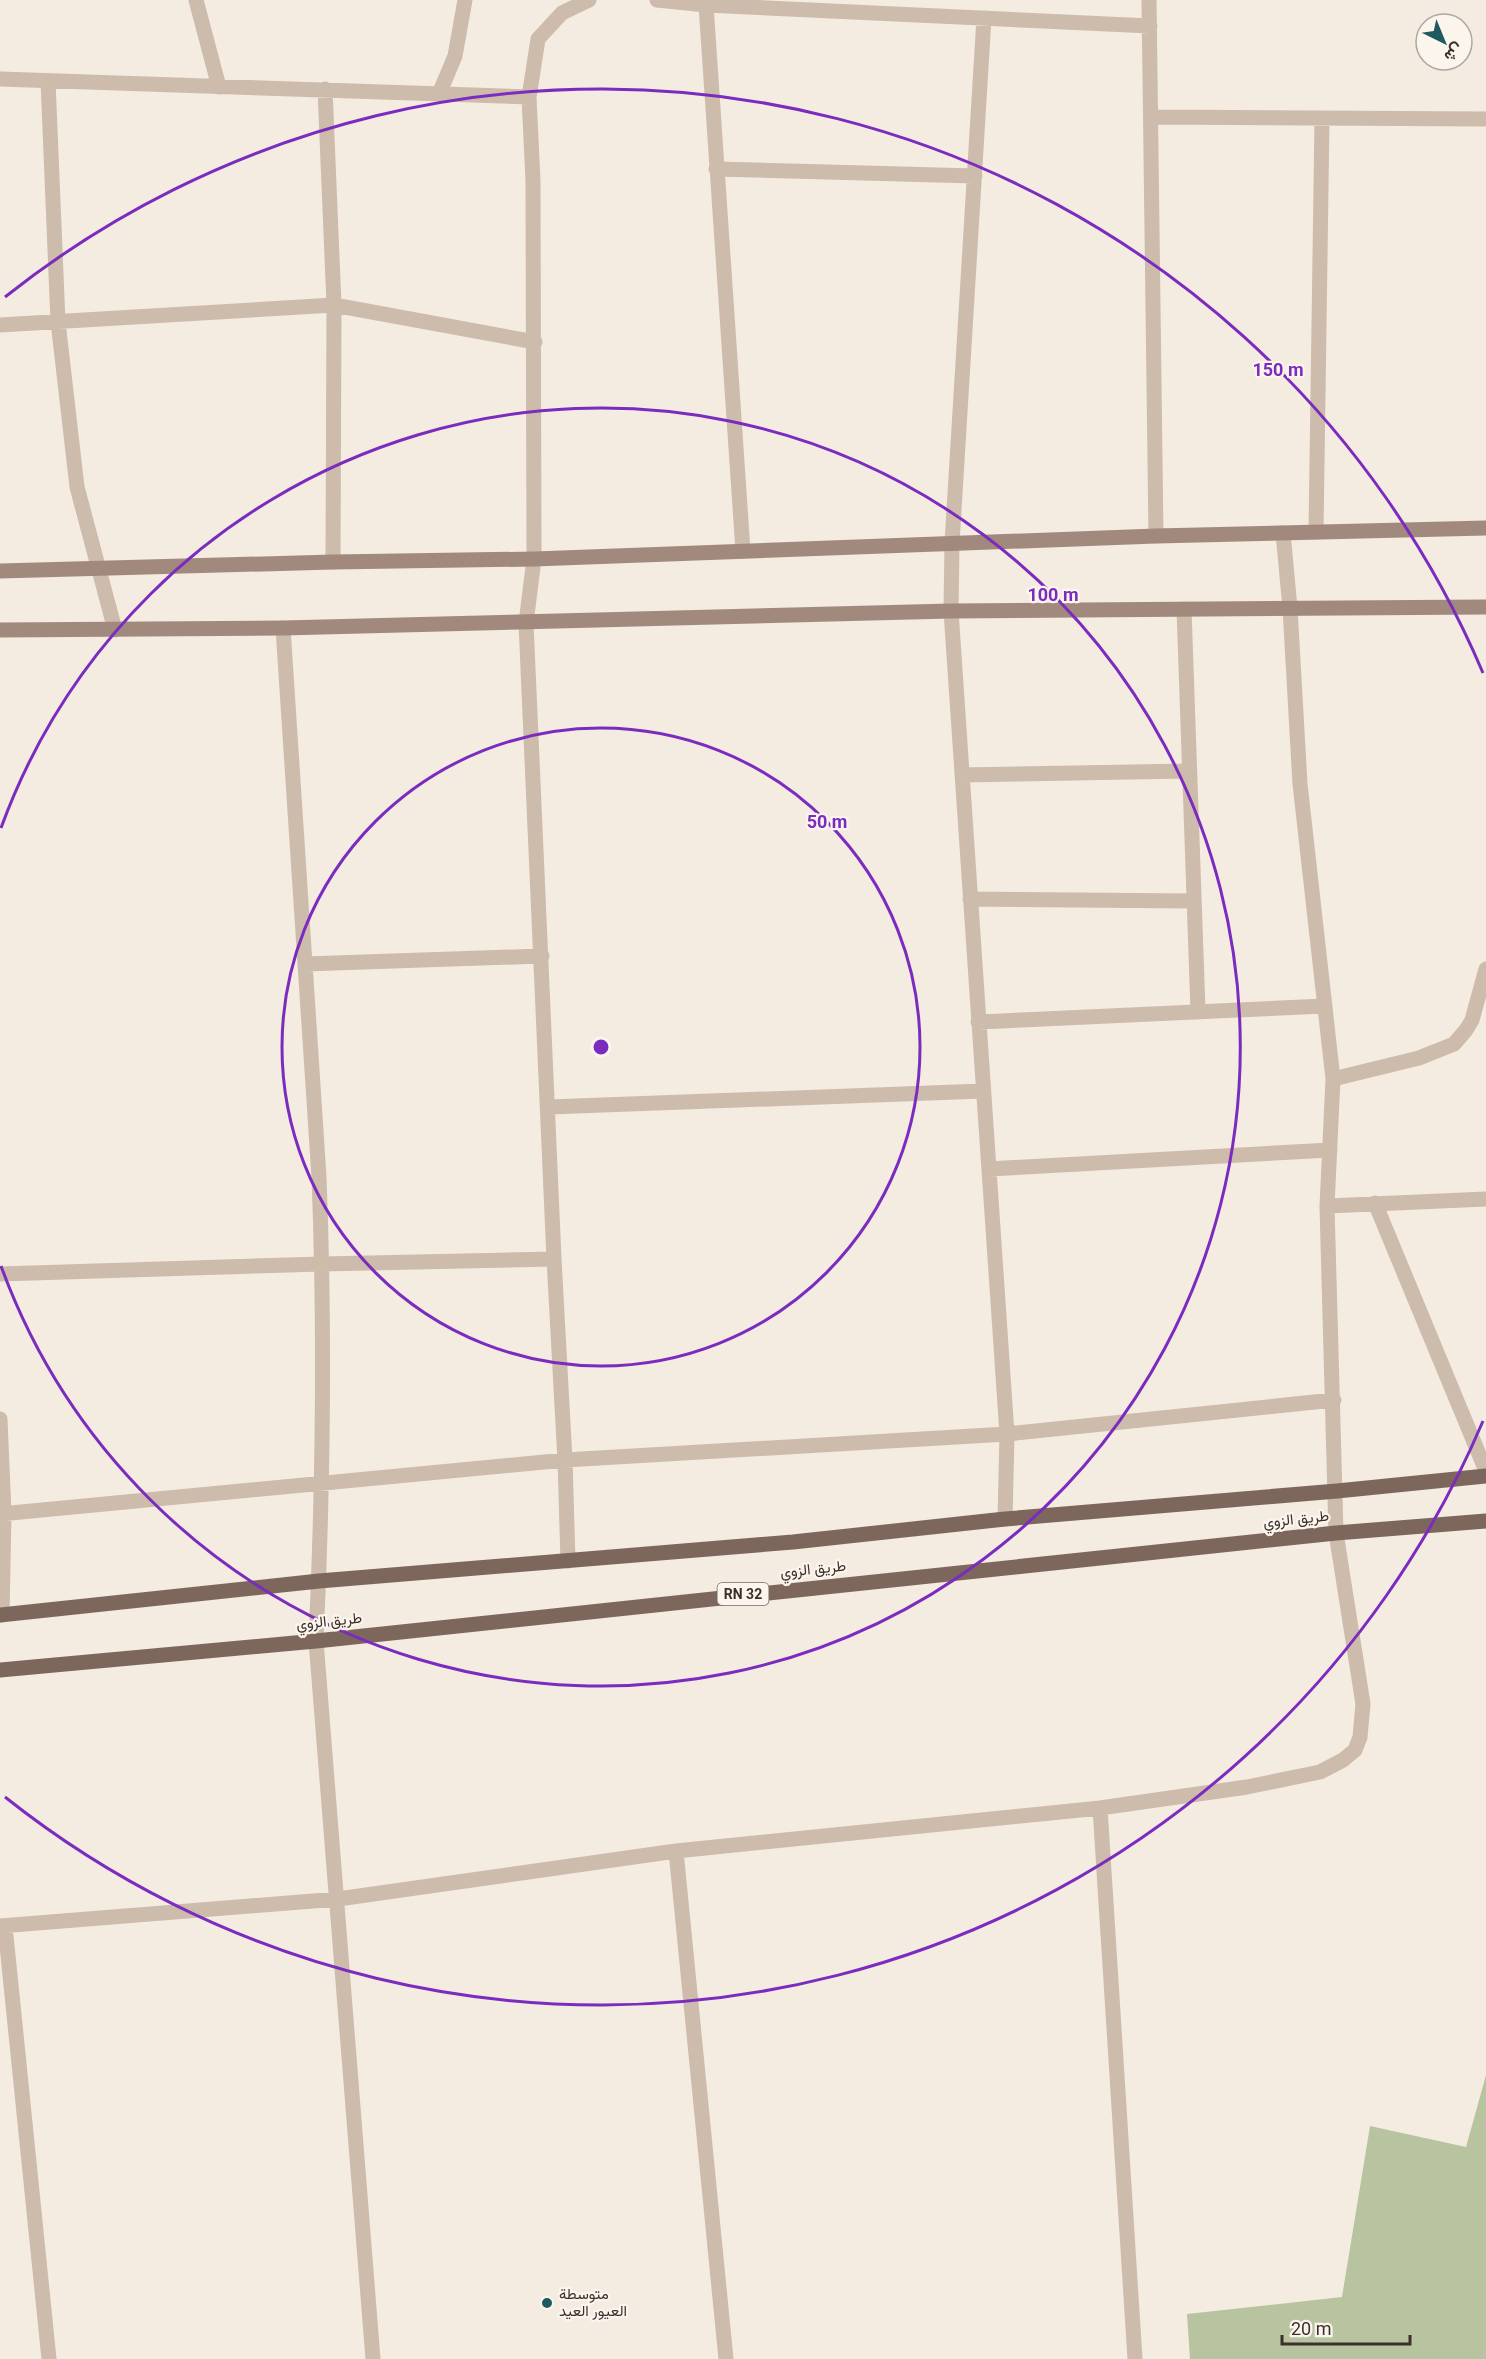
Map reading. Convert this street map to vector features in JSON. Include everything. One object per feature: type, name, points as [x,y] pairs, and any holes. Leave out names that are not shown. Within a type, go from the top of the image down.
[{"type":"main road","name":"طريق الزوي","points":[[1,1615],[319,1581],[793,1542],[1005,1519],[1486,1476]]},
{"type":"main road","name":"طريق الزوي","points":[[0,1670],[316,1641],[1336,1533],[1486,1521]]},
{"type":"street","points":[[196,0],[219,87]]},
{"type":"street","points":[[439,94],[455,56],[465,0]]},
{"type":"street","points":[[568,1561],[566,1460],[554,1259],[526,623],[534,559],[535,342],[533,181],[529,97],[538,39],[562,13],[589,0]]},
{"type":"street","points":[[657,0],[706,5],[1150,27]]},
{"type":"street","points":[[1149,0],[1156,536]]},
{"type":"street","points":[[706,5],[743,551]]},
{"type":"street","points":[[984,18],[952,543],[951,611],[1007,1434],[1005,1519]]},
{"type":"street","points":[[0,79],[529,97]]},
{"type":"street","points":[[48,81],[58,322],[78,487],[116,630]]},
{"type":"street","points":[[325,89],[334,305],[333,562]]},
{"type":"street","points":[[1151,117],[1486,119]]},
{"type":"street","points":[[1316,532],[1322,119]]},
{"type":"street","points":[[716,169],[975,176]]},
{"type":"street","points":[[0,325],[334,305],[535,342]]},
{"type":"street","points":[[0,571],[534,559],[1156,536],[1486,528]]},
{"type":"street","points":[[49,2359],[2,1926],[338,1899],[676,1851],[1100,1809],[1247,1787],[1320,1772],[1343,1760],[1355,1750],[1360,1737],[1363,1704],[1336,1533],[1337,1491],[1327,1206],[1333,1079],[1300,784],[1290,608],[1283,533]]},
{"type":"street","points":[[0,630],[283,628],[951,611],[1486,607]]},
{"type":"street","points":[[1184,609],[1198,1011]]},
{"type":"street","points":[[283,628],[320,1177],[322,1264],[319,1581],[316,1641],[373,2359]]},
{"type":"street","points":[[962,775],[1190,771]]},
{"type":"street","points":[[970,899],[1193,901]]},
{"type":"street","points":[[305,963],[542,956]]},
{"type":"street","points":[[1333,1079],[1419,1058],[1454,1044],[1472,1020],[1486,969]]},
{"type":"street","points":[[978,1022],[1324,1006]]},
{"type":"street","points":[[549,1107],[983,1091]]},
{"type":"street","points":[[989,1169],[1329,1150]]},
{"type":"street","points":[[1327,1206],[1486,1199]]},
{"type":"street","points":[[1375,1203],[1486,1471]]},
{"type":"street","points":[[0,1274],[554,1259]]},
{"type":"street","points":[[2,1514],[566,1460],[1007,1434],[1334,1400]]},
{"type":"street","points":[[0,1419],[1,1615]]},
{"type":"street","points":[[1100,1809],[1135,2359]]},
{"type":"street","points":[[676,1851],[726,2359]]},
{"type":"green space","points":[[1486,2075],[1486,2359],[1190,2359],[1187,2314],[1342,2297],[1370,2126],[1466,2147]]},
{"type":"place","name":"متوسطة العيور العيد","points":[[547,2303]]}]
